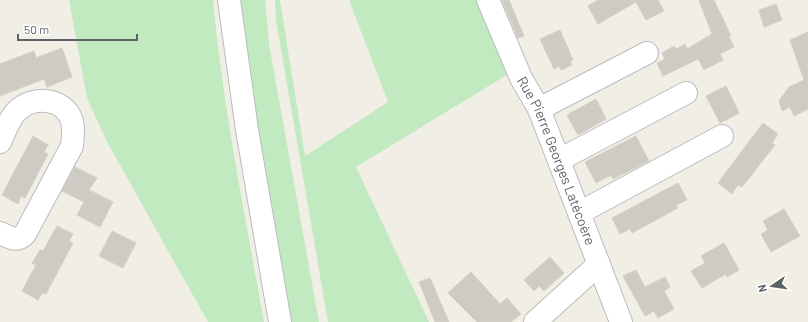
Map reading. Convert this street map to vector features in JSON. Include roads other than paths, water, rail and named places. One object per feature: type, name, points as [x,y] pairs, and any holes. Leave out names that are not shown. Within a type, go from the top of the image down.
[{"type":"street","points":[[229,0],[247,130],[280,322]]},
{"type":"street","name":"Rue Pierre Georges Latécoère","points":[[488,0],[521,78],[539,109],[621,322]]},
{"type":"street","points":[[539,109],[647,53]]},
{"type":"street","points":[[559,160],[686,93]]},
{"type":"street","points":[[0,142],[15,112],[31,102],[50,101],[60,105],[67,112],[72,121],[74,131],[72,146],[25,234],[22,238],[14,239],[0,233]]},
{"type":"street","points":[[580,213],[722,136]]},
{"type":"street","points":[[535,322],[599,264]]}]
